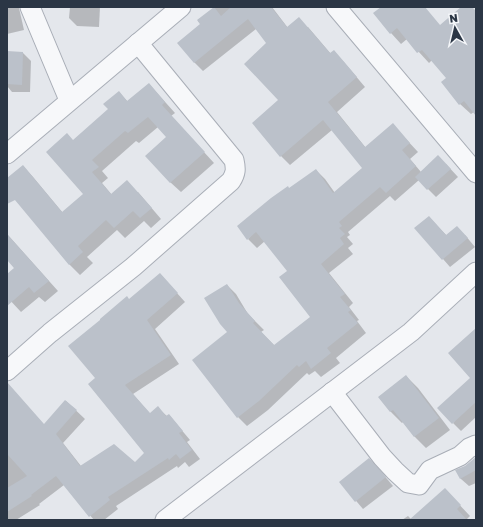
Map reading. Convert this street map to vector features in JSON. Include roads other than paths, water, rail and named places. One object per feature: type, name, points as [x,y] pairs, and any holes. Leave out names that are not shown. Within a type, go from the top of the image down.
[{"type":"street","points":[[30,7],[69,100]]},
{"type":"street","points":[[7,154],[69,100],[181,7]]},
{"type":"street","points":[[336,7],[476,173]]},
{"type":"street","points":[[7,371],[134,266],[231,181],[235,175],[236,169],[234,160],[138,42]]},
{"type":"street","points":[[166,520],[411,332],[476,272]]},
{"type":"street","points":[[332,392],[382,457],[408,483],[419,484],[430,470],[460,456],[476,444]]}]
